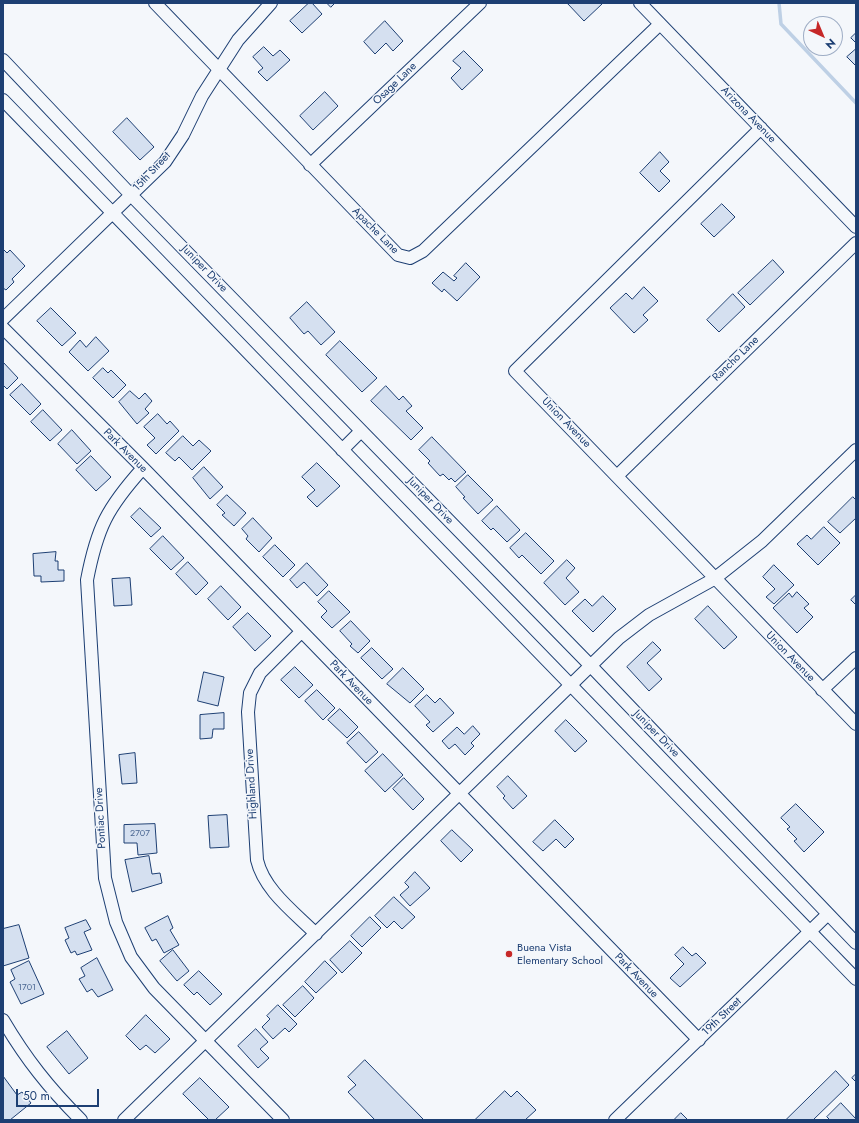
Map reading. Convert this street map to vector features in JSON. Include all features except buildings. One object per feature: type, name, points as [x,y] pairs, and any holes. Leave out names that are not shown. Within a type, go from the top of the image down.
[{"type":"street","name":"Apache Lane","points":[[155,3],[398,256],[410,258],[423,251],[660,24]]},
{"type":"street","name":"15th Street","points":[[3,318],[113,213],[169,155],[183,135],[202,96],[238,40],[271,3]]},
{"type":"street","name":"Osage Lane","points":[[310,165],[480,3]]},
{"type":"street","name":"Arizona Avenue","points":[[640,3],[856,227]]},
{"type":"street","name":"Juniper Drive","points":[[3,60],[131,195],[590,665],[856,943]]},
{"type":"street","points":[[3,100],[856,979]]},
{"type":"street","name":"Union Avenue","points":[[761,128],[515,371],[714,579],[856,724]]},
{"type":"street","name":"Rancho Lane","points":[[617,476],[856,243]]},
{"type":"street","name":"Park Avenue","points":[[3,328],[143,468],[699,1040]]},
{"type":"street","points":[[342,450],[361,431]]},
{"type":"street","points":[[124,1120],[619,638],[649,615],[714,579],[762,541],[856,450]]},
{"type":"street","name":"Pontiac Drive","points":[[143,468],[123,490],[108,512],[92,552],[87,580],[105,878],[116,922],[131,957],[154,988],[283,1120]]},
{"type":"street","name":"Highland Drive","points":[[301,632],[260,673],[250,693],[248,712],[257,860],[260,873],[268,885],[316,934]]},
{"type":"street","points":[[822,690],[856,658]]},
{"type":"street","name":"19th Street","points":[[615,1120],[828,914]]},
{"type":"street","points":[[3,1020],[22,1052],[53,1091],[80,1120]]},
{"type":"waterway","points":[[779,3],[781,24],[856,103]]},
{"type":"place","name":"Buena Vista Elementary School","points":[[509,954]]}]
